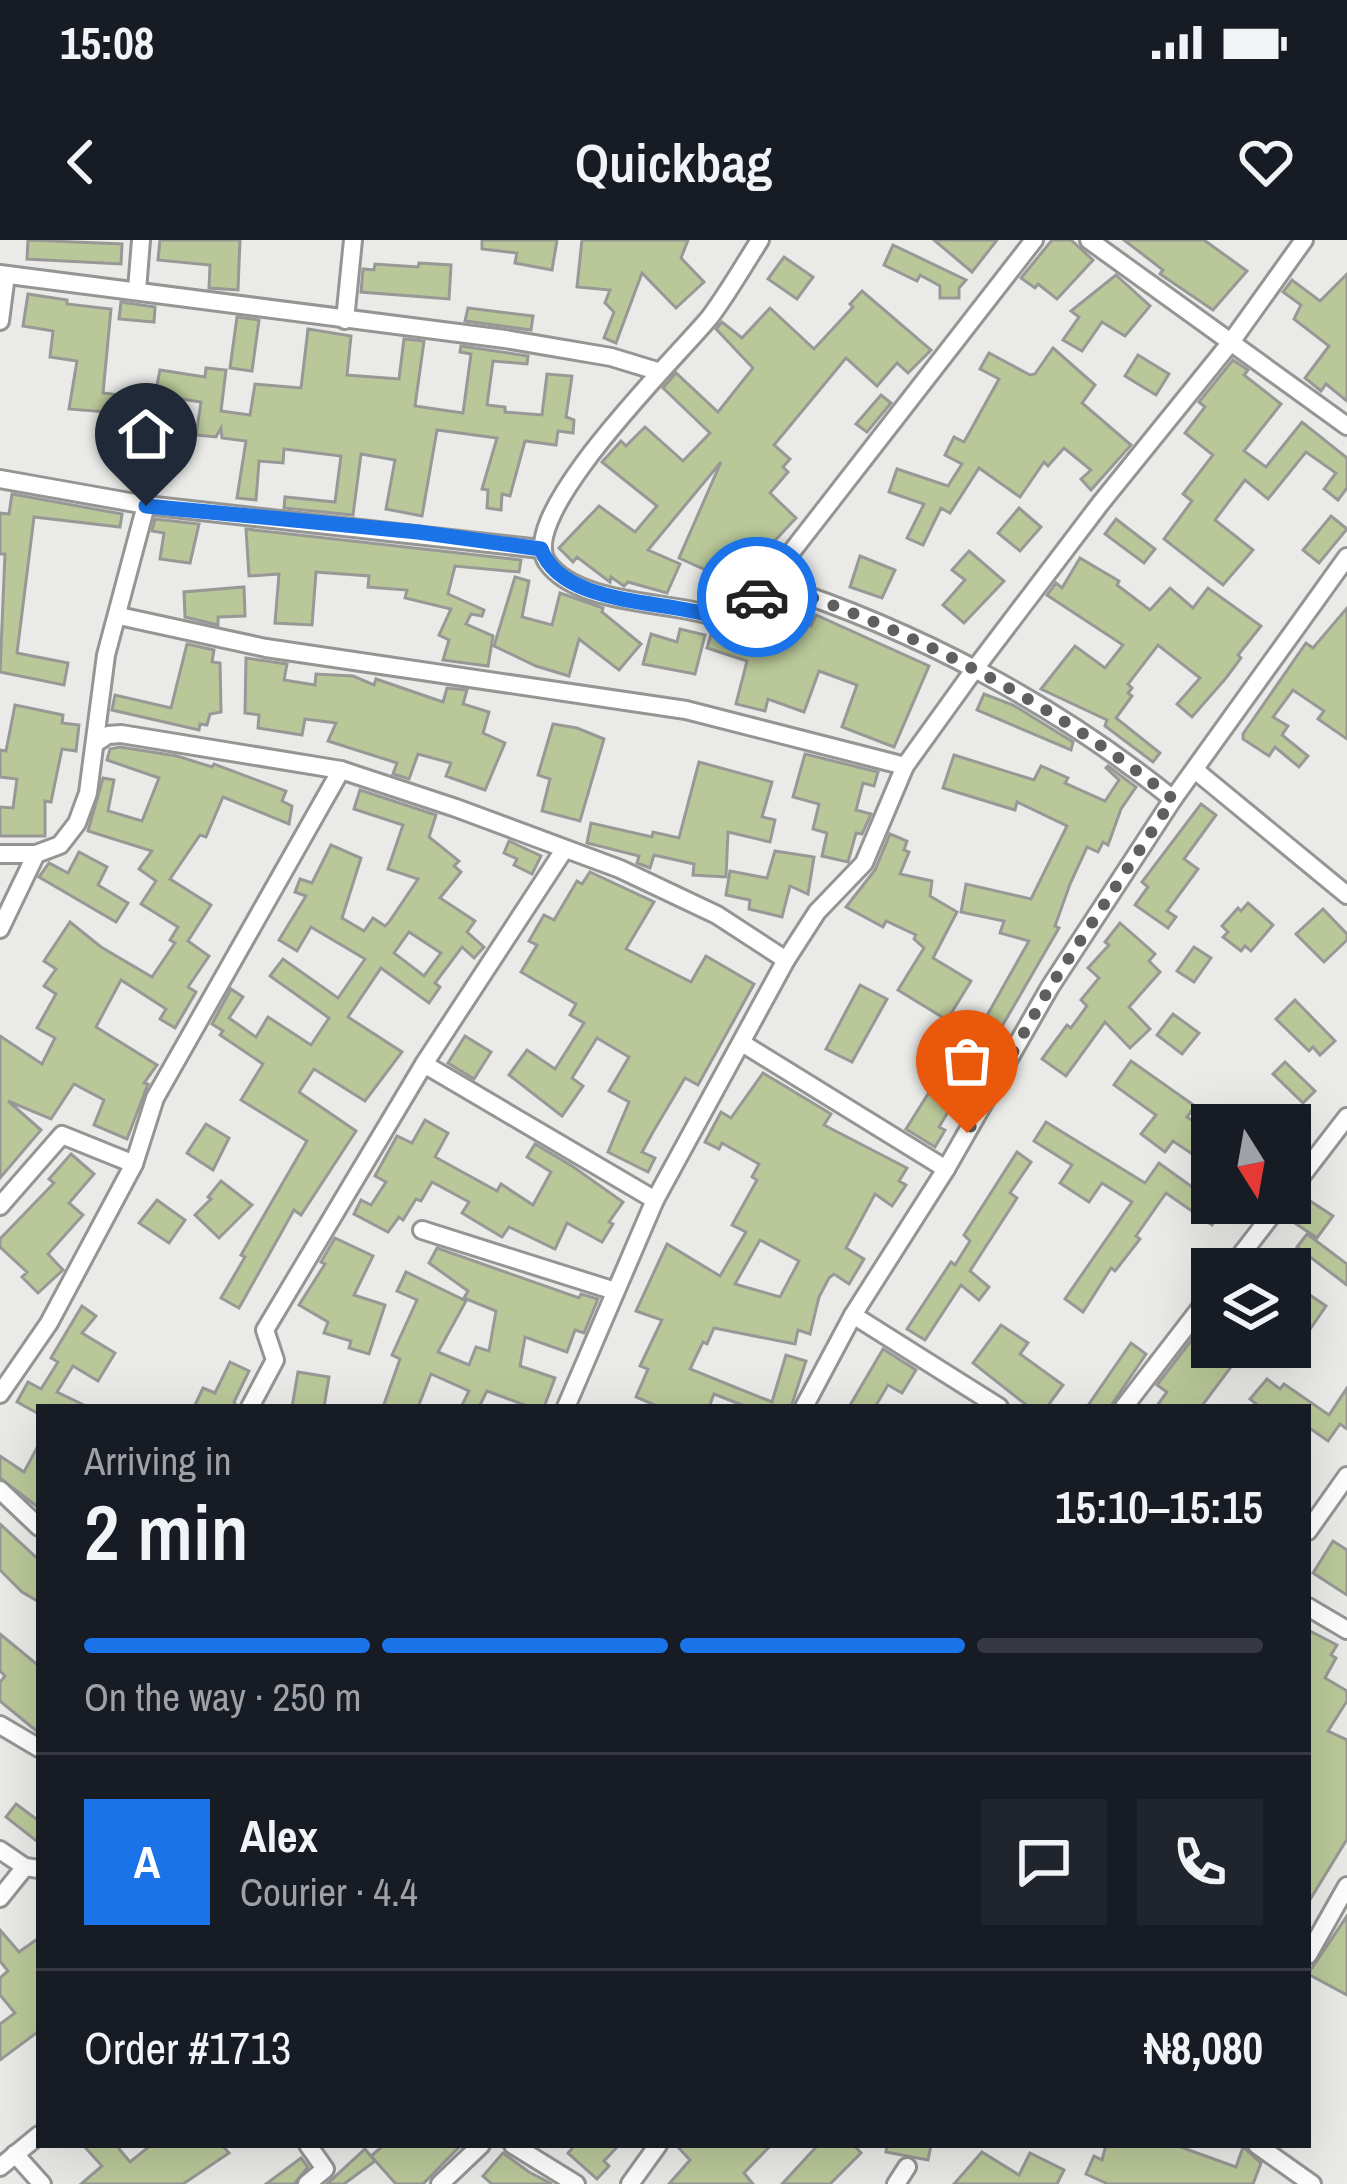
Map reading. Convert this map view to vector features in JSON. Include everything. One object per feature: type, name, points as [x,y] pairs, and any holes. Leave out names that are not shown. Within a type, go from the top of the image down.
[{"type":"street","points":[[137,290],[140,240]]},
{"type":"street","points":[[345,320],[352,240]]},
{"type":"street","points":[[760,240],[710,317],[657,371],[596,448],[550,518],[541,549],[551,567],[578,587],[710,615],[726,615],[751,604],[1034,240]]},
{"type":"street","points":[[1089,240],[1347,426]]},
{"type":"street","points":[[567,1404],[655,1200],[786,960],[817,911],[864,863],[905,766],[1304,240]]},
{"type":"street","points":[[0,321],[3,275],[590,353],[657,371]]},
{"type":"street","points":[[0,479],[146,506],[541,549]]},
{"type":"street","points":[[0,854],[36,854],[60,844],[77,823],[97,742],[106,655],[146,506]]},
{"type":"street","points":[[806,1404],[853,1316],[946,1169],[1050,987],[1173,799],[1347,557]]},
{"type":"street","points":[[770,583],[890,626],[974,670],[1061,718],[1173,799]]},
{"type":"street","points":[[119,616],[266,648],[686,710],[905,766]]},
{"type":"street","points":[[97,742],[121,734],[341,770],[620,869],[717,915],[786,960]]},
{"type":"street","points":[[0,1394],[49,1324],[134,1164],[154,1098],[341,770]]},
{"type":"street","points":[[1195,770],[1347,895]]},
{"type":"street","points":[[252,1404],[275,1360],[265,1330],[424,1064],[564,850]]},
{"type":"street","points":[[0,929],[36,854]]},
{"type":"street","points":[[742,1043],[946,1169]]},
{"type":"street","points":[[424,1064],[655,1200]]},
{"type":"street","points":[[1311,1164],[1347,1117]]},
{"type":"street","points":[[0,1206],[62,1135],[134,1164]]},
{"type":"street","points":[[1246,1248],[1265,1224]]},
{"type":"street","points":[[422,1230],[616,1291]]},
{"type":"street","points":[[853,1316],[994,1404]]},
{"type":"street","points":[[1126,1404],[1191,1320]]},
{"type":"street","points":[[1311,1527],[1347,1476]]},
{"type":"street","points":[[0,1490],[36,1524]]},
{"type":"street","points":[[1311,1608],[1347,1630]]},
{"type":"street","points":[[0,1725],[36,1746]]},
{"type":"street","points":[[0,1850],[32,1868],[0,1898]]},
{"type":"street","points":[[1311,1950],[1347,1886]]},
{"type":"street","points":[[0,2167],[36,2136]]},
{"type":"street","points":[[307,2184],[325,2169],[310,2148]]},
{"type":"street","points":[[440,2184],[478,2148]]},
{"type":"street","points":[[518,2148],[576,2184]]},
{"type":"street","points":[[630,2184],[656,2148]]},
{"type":"street","points":[[1261,2148],[1312,2184]]},
{"type":"street","points":[[15,2154],[42,2184]]},
{"type":"street","points":[[896,2184],[908,2168]]},
{"type":"building","points":[[28,240],[122,244],[121,264],[27,259]]},
{"type":"building","points":[[160,240],[240,240],[238,290],[209,288],[210,265],[158,260]]},
{"type":"building","points":[[482,240],[557,240],[552,270],[515,263],[517,253],[482,249]]},
{"type":"building","points":[[582,240],[688,240],[681,258],[704,282],[676,308],[642,273],[616,343],[604,338],[614,312],[605,303],[610,290],[577,287]]},
{"type":"building","points":[[934,240],[997,240],[972,272]]},
{"type":"building","points":[[1052,240],[1071,240],[1093,260],[1057,299],[1021,278]]},
{"type":"building","points":[[1124,240],[1204,240],[1247,271],[1213,310],[1160,274],[1163,270]]},
{"type":"building","points":[[893,245],[966,280],[959,288],[959,298],[940,298],[940,286],[884,265]]},
{"type":"building","points":[[784,257],[813,277],[797,299],[768,279]]},
{"type":"building","points":[[419,263],[451,265],[449,299],[361,292],[363,269],[374,270],[375,264],[418,267]]},
{"type":"building","points":[[1347,274],[1347,401],[1326,384],[1321,391],[1305,378],[1329,346],[1294,319],[1301,305],[1283,292],[1292,280],[1320,301]]},
{"type":"building","points":[[1116,275],[1150,306],[1125,336],[1102,322],[1082,351],[1063,340],[1079,317],[1071,311]]},
{"type":"building","points":[[862,291],[931,350],[908,373],[897,363],[877,386],[846,358],[774,445],[790,459],[783,467],[788,472],[770,493],[796,518],[765,551],[772,556],[762,568],[749,557],[745,562],[737,555],[726,579],[679,558],[721,462],[648,550],[680,564],[667,593],[628,582],[624,586],[611,577],[610,582],[577,557],[573,562],[559,548],[599,506],[635,532],[657,506],[602,462],[621,441],[626,446],[645,427],[683,461],[710,433],[663,388],[676,373],[718,412],[753,368],[716,329],[722,322],[742,338],[770,308],[814,349]]},
{"type":"building","points":[[28,294],[111,309],[103,393],[145,398],[141,430],[105,426],[107,412],[69,409],[77,361],[50,357],[53,331],[23,326]]},
{"type":"building","points":[[121,302],[155,307],[154,322],[119,319]]},
{"type":"building","points":[[468,308],[533,316],[531,330],[465,321]]},
{"type":"building","points":[[237,317],[259,320],[252,371],[230,368]]},
{"type":"building","points":[[308,329],[351,336],[347,375],[399,379],[404,339],[424,341],[415,406],[463,413],[471,354],[460,352],[461,346],[528,356],[527,364],[493,361],[487,405],[505,407],[505,412],[542,415],[547,374],[572,376],[566,417],[574,420],[573,433],[558,431],[556,445],[525,441],[510,496],[502,494],[501,510],[487,508],[488,490],[482,489],[497,438],[437,430],[422,516],[386,509],[395,460],[361,454],[353,515],[284,508],[285,497],[335,502],[341,456],[284,449],[283,463],[259,461],[256,500],[237,498],[246,441],[222,438],[221,428],[216,437],[196,435],[201,402],[155,395],[160,370],[205,377],[206,368],[226,370],[221,411],[250,415],[255,384],[301,388]]},
{"type":"building","points":[[1053,348],[1095,385],[1082,403],[1131,445],[1091,490],[1081,479],[1091,470],[1064,448],[1048,466],[1044,462],[1020,497],[979,468],[950,513],[941,508],[923,545],[907,538],[924,504],[889,492],[897,469],[948,486],[962,464],[945,455],[954,437],[964,442],[999,379],[980,369],[989,353],[1030,375]]},
{"type":"building","points":[[1138,355],[1169,374],[1156,395],[1125,376]]},
{"type":"building","points":[[1233,360],[1248,370],[1244,375],[1281,404],[1244,451],[1266,467],[1302,422],[1347,458],[1347,488],[1338,500],[1324,489],[1336,473],[1306,452],[1268,499],[1245,480],[1215,520],[1253,550],[1223,585],[1164,539],[1192,501],[1183,494],[1213,455],[1185,433],[1205,407],[1199,402]]},
{"type":"building","points":[[881,395],[891,403],[867,432],[856,424]]},
{"type":"building","points":[[12,494],[122,514],[120,527],[34,517],[17,653],[68,663],[64,685],[0,672],[5,554],[0,554],[0,513],[9,514]]},
{"type":"building","points":[[1019,508],[1041,527],[1020,551],[998,533]]},
{"type":"building","points":[[1331,516],[1347,529],[1319,563],[1303,550]]},
{"type":"building","points":[[155,519],[199,524],[190,563],[160,559],[164,533],[152,531]]},
{"type":"building","points":[[1116,519],[1155,549],[1144,563],[1105,534]]},
{"type":"building","points":[[246,529],[521,560],[519,572],[455,566],[448,594],[484,610],[482,616],[471,614],[466,624],[493,636],[488,666],[443,660],[449,640],[439,635],[451,609],[405,598],[407,590],[368,587],[369,576],[316,572],[312,625],[275,623],[279,574],[249,576]]},
{"type":"building","points":[[969,551],[1004,581],[964,623],[943,605],[965,580],[952,570]]},
{"type":"building","points":[[860,556],[895,570],[882,598],[850,587]]},
{"type":"building","points":[[1080,558],[1119,581],[1117,585],[1150,610],[1170,588],[1193,608],[1208,588],[1261,626],[1192,717],[1177,704],[1200,678],[1158,645],[1128,684],[1132,696],[1116,718],[1160,753],[1153,762],[1105,726],[1107,720],[1041,689],[1075,646],[1105,668],[1123,645],[1047,595],[1056,583],[1062,588]]},
{"type":"building","points":[[515,577],[529,581],[522,617],[552,625],[560,593],[603,608],[641,644],[619,670],[579,639],[569,676],[494,646]]},
{"type":"building","points":[[244,587],[245,616],[218,617],[218,625],[185,617],[184,592]]},
{"type":"building","points":[[1347,608],[1347,739],[1318,719],[1324,711],[1293,690],[1273,717],[1288,726],[1282,735],[1308,756],[1299,767],[1275,747],[1269,756],[1243,739],[1243,734],[1306,643],[1313,648]]},
{"type":"building","points":[[765,611],[811,626],[816,615],[929,666],[894,747],[842,727],[857,685],[819,671],[804,712],[768,699],[765,711],[736,704],[747,661],[707,648],[713,628],[739,632],[753,617],[762,621]]},
{"type":"building","points":[[680,629],[705,635],[695,674],[643,664],[651,634],[677,642]]},
{"type":"building","points":[[187,644],[214,650],[212,662],[220,663],[221,712],[210,714],[207,725],[200,724],[199,730],[112,710],[115,695],[171,708]]},
{"type":"building","points":[[246,658],[287,664],[284,680],[315,685],[316,674],[353,676],[374,685],[376,679],[443,702],[447,688],[467,690],[463,704],[489,712],[483,733],[505,743],[485,790],[446,776],[451,763],[418,754],[409,779],[393,774],[397,763],[328,741],[336,723],[305,719],[302,735],[258,728],[259,715],[245,713]]},
{"type":"building","points":[[984,694],[1013,705],[1073,742],[1071,750],[977,710]]},
{"type":"building","points":[[15,705],[63,715],[62,723],[79,725],[76,751],[62,749],[51,802],[45,801],[45,836],[0,836],[0,807],[13,808],[17,779],[0,777],[0,750],[6,751]]},
{"type":"building","points":[[553,724],[604,739],[580,821],[542,811],[550,779],[538,775]]},
{"type":"building","points":[[110,749],[214,764],[286,791],[282,801],[292,806],[289,824],[223,797],[206,837],[200,835],[170,879],[211,905],[188,941],[209,956],[188,987],[196,992],[175,1028],[160,1019],[166,1009],[121,980],[96,1027],[157,1065],[144,1083],[148,1084],[127,1139],[94,1125],[104,1100],[74,1084],[51,1119],[8,1101],[41,1130],[0,1178],[0,1036],[42,1064],[55,1038],[37,1028],[56,994],[44,986],[56,969],[44,961],[70,922],[152,977],[175,943],[170,940],[178,927],[141,904],[156,881],[139,869],[152,851],[88,831],[103,778],[114,780],[108,811],[142,821],[159,778],[107,760]]},
{"type":"building","points":[[805,754],[878,772],[874,786],[863,783],[856,810],[871,814],[862,834],[856,833],[848,862],[822,856],[827,833],[813,829],[819,804],[793,797]]},
{"type":"building","points":[[954,755],[1034,780],[1041,766],[1105,801],[1119,780],[1108,766],[1136,787],[1121,809],[1108,845],[1103,842],[1098,852],[1087,847],[1055,926],[1059,928],[1001,1028],[985,1019],[1029,941],[1000,933],[1004,921],[961,912],[966,884],[1031,899],[1067,826],[1017,802],[1015,810],[943,788]]},
{"type":"building","points":[[699,762],[772,782],[762,817],[775,820],[770,842],[728,832],[726,877],[693,875],[694,864],[654,855],[650,868],[637,863],[639,856],[587,843],[591,823],[679,838]]},
{"type":"building","points":[[360,790],[436,815],[429,837],[459,861],[454,866],[461,872],[440,898],[475,921],[467,932],[484,947],[474,958],[462,947],[435,983],[440,987],[429,1003],[381,968],[348,1017],[402,1052],[365,1101],[314,1069],[299,1092],[356,1131],[301,1215],[294,1210],[239,1308],[221,1298],[307,1141],[241,1100],[263,1064],[220,1035],[223,1031],[212,1024],[231,989],[243,997],[229,1018],[256,1037],[268,1017],[311,1045],[329,1018],[270,976],[283,959],[338,998],[365,959],[311,927],[297,951],[279,940],[306,896],[295,892],[300,879],[312,883],[331,845],[361,858],[342,918],[364,931],[373,918],[385,926],[418,879],[388,869],[403,825],[354,809]],"holes":[[[409,932],[441,953],[424,976],[394,953]]]},
{"type":"building","points":[[1201,804],[1216,815],[1184,859],[1198,869],[1167,911],[1176,917],[1168,928],[1135,905],[1148,887],[1142,882]]},
{"type":"building","points":[[890,834],[907,841],[904,850],[909,852],[900,874],[932,881],[930,896],[957,912],[933,958],[971,981],[947,1020],[898,990],[924,948],[914,939],[916,935],[886,921],[883,927],[846,907],[875,870]]},
{"type":"building","points":[[509,841],[541,856],[532,874],[514,865],[517,859],[504,853]]},
{"type":"building","points":[[775,851],[814,857],[808,894],[790,886],[782,917],[749,909],[750,900],[726,895],[730,871],[767,878]]},
{"type":"building","points":[[79,852],[107,867],[98,885],[128,903],[116,922],[39,877],[49,863],[68,873]]},
{"type":"building","points":[[590,872],[654,902],[626,949],[691,982],[706,956],[754,984],[698,1085],[685,1078],[653,1132],[642,1152],[655,1158],[648,1172],[608,1152],[629,1102],[609,1091],[629,1057],[597,1038],[572,1078],[583,1086],[562,1116],[509,1075],[527,1050],[555,1069],[584,1023],[570,1015],[576,1004],[521,972],[537,945],[529,941],[544,915],[554,920],[577,881],[582,884]]},
{"type":"building","points":[[1248,903],[1273,925],[1251,951],[1245,946],[1241,951],[1223,937],[1228,932],[1222,926]]},
{"type":"building","points":[[1323,909],[1347,934],[1347,940],[1324,962],[1296,934]]},
{"type":"building","points":[[1120,923],[1155,954],[1149,961],[1160,972],[1129,1007],[1150,1029],[1130,1048],[1105,1022],[1066,1076],[1042,1059],[1087,1006],[1081,1000],[1099,978],[1088,968],[1109,945],[1105,942]]},
{"type":"building","points":[[1194,947],[1211,958],[1194,982],[1177,971]]},
{"type":"building","points":[[860,985],[887,999],[852,1062],[826,1049]]},
{"type":"building","points":[[1295,1000],[1335,1041],[1320,1055],[1313,1047],[1309,1051],[1276,1019]]},
{"type":"building","points":[[1173,1014],[1199,1033],[1182,1054],[1157,1035]]},
{"type":"building","points":[[465,1036],[491,1052],[474,1079],[448,1063]]},
{"type":"building","points":[[960,1043],[982,1055],[939,1127],[945,1130],[935,1147],[906,1129]]},
{"type":"building","points":[[1131,1061],[1192,1104],[1187,1117],[1191,1120],[1191,1153],[1173,1141],[1165,1152],[1141,1134],[1156,1115],[1114,1085]]},
{"type":"building","points":[[1285,1062],[1315,1091],[1303,1103],[1273,1074]]},
{"type":"building","points":[[763,1073],[831,1114],[824,1125],[907,1168],[899,1181],[906,1185],[892,1206],[875,1194],[846,1248],[864,1259],[849,1284],[834,1274],[829,1278],[810,1334],[798,1330],[795,1344],[714,1328],[690,1369],[772,1402],[786,1355],[806,1361],[792,1404],[739,1404],[714,1394],[710,1404],[652,1404],[636,1397],[648,1369],[640,1366],[662,1320],[636,1311],[667,1244],[720,1276],[746,1232],[732,1225],[757,1180],[752,1177],[759,1164],[722,1143],[719,1149],[705,1142],[721,1112],[731,1118]],"holes":[[[760,1240],[799,1261],[780,1297],[735,1284]]]},
{"type":"building","points":[[425,1120],[448,1133],[435,1157],[497,1191],[501,1184],[533,1205],[551,1172],[527,1157],[535,1144],[572,1166],[623,1202],[602,1242],[567,1223],[555,1249],[509,1227],[502,1237],[462,1213],[469,1202],[432,1182],[421,1201],[416,1199],[403,1220],[399,1217],[388,1232],[354,1214],[361,1200],[371,1205],[386,1182],[375,1176],[397,1136],[412,1143]]},
{"type":"building","points":[[1046,1122],[1145,1183],[1159,1163],[1191,1186],[1191,1210],[1166,1193],[1136,1236],[1140,1239],[1115,1271],[1111,1268],[1083,1312],[1065,1299],[1132,1202],[1102,1183],[1089,1202],[1060,1183],[1072,1165],[1034,1141]]},
{"type":"building","points":[[206,1124],[229,1138],[213,1170],[187,1153]]},
{"type":"building","points":[[1017,1152],[1031,1162],[1010,1193],[1017,1198],[970,1271],[989,1287],[979,1300],[961,1285],[925,1340],[907,1329],[970,1241],[964,1235]]},
{"type":"building","points":[[71,1154],[94,1174],[69,1203],[83,1215],[48,1254],[63,1270],[38,1293],[22,1277],[27,1272],[0,1247],[0,1239],[54,1183],[49,1179]]},
{"type":"building","points":[[221,1181],[252,1205],[219,1238],[195,1215]]},
{"type":"building","points":[[157,1200],[185,1220],[169,1243],[139,1223]]},
{"type":"building","points":[[1311,1202],[1333,1216],[1317,1238],[1296,1224],[1311,1224]]},
{"type":"building","points":[[1307,1234],[1347,1264],[1347,1285],[1311,1258],[1311,1248],[1297,1247]]},
{"type":"building","points":[[335,1238],[373,1256],[354,1295],[385,1305],[369,1354],[349,1348],[351,1341],[324,1333],[328,1322],[299,1305]]},
{"type":"building","points":[[437,1248],[579,1298],[581,1294],[598,1299],[584,1333],[575,1330],[567,1352],[525,1337],[520,1366],[555,1378],[545,1404],[522,1404],[487,1391],[480,1404],[462,1404],[469,1391],[431,1374],[419,1404],[384,1404],[400,1359],[392,1355],[417,1300],[397,1291],[406,1272],[466,1301],[438,1352],[469,1365],[476,1347],[489,1351],[496,1311],[464,1298],[468,1291],[429,1263]]},
{"type":"building","points":[[1311,1296],[1326,1306],[1311,1328]]},
{"type":"building","points":[[82,1306],[96,1316],[82,1333],[115,1353],[98,1381],[73,1366],[57,1392],[82,1404],[36,1404],[36,1412],[17,1402],[28,1382],[41,1389],[58,1362],[51,1358]]},
{"type":"building","points":[[1001,1325],[1028,1343],[1020,1354],[1063,1385],[1049,1404],[1025,1404],[973,1363]]},
{"type":"building","points":[[1191,1341],[1191,1368],[1230,1368],[1203,1404],[1158,1404],[1167,1392],[1157,1385]]},
{"type":"building","points":[[1131,1343],[1146,1354],[1112,1404],[1089,1404]]},
{"type":"building","points":[[883,1349],[916,1370],[902,1393],[888,1385],[877,1404],[851,1404]]},
{"type":"building","points":[[230,1362],[249,1371],[235,1404],[195,1404],[203,1388],[215,1393]]},
{"type":"building","points":[[298,1372],[329,1377],[324,1404],[293,1404]]},
{"type":"building","points":[[1267,1379],[1280,1389],[1284,1384],[1329,1415],[1347,1388],[1347,1429],[1340,1424],[1328,1441],[1311,1429],[1311,1404],[1256,1404],[1250,1399]]},
{"type":"building","points":[[36,1450],[36,1506],[0,1478],[0,1456],[24,1472]]},
{"type":"building","points":[[0,1524],[36,1557],[36,1600],[22,1592],[0,1570]]},
{"type":"building","points":[[1333,1541],[1347,1550],[1347,1595],[1313,1573]]},
{"type":"building","points":[[1311,1632],[1337,1645],[1325,1678],[1347,1691],[1347,1701],[1328,1731],[1347,1740],[1347,1839],[1311,1898]]},
{"type":"building","points":[[0,1634],[36,1664],[36,1731],[0,1701],[0,1682],[5,1676],[0,1671]]},
{"type":"building","points":[[16,1804],[36,1819],[36,1841],[6,1817]]},
{"type":"building","points":[[1347,1916],[1347,1995],[1311,1976]]},
{"type":"building","points":[[0,1930],[19,1952],[36,1940],[36,2033],[0,2060],[0,2024],[15,2013],[0,1995],[0,1978],[8,1971],[0,1961]]},
{"type":"building","points":[[86,2148],[118,2148],[130,2162],[147,2148],[225,2148],[229,2153],[183,2184],[81,2184],[102,2166]]},
{"type":"building","points":[[380,2148],[458,2148],[423,2184],[396,2184],[371,2156]]},
{"type":"building","points":[[572,2148],[616,2148],[597,2179],[568,2153]]},
{"type":"building","points":[[679,2148],[768,2148],[744,2173],[753,2184],[669,2184],[690,2160]]},
{"type":"building","points":[[815,2148],[857,2148],[861,2153],[830,2184],[782,2184]]},
{"type":"building","points":[[887,2148],[930,2148],[928,2160],[886,2152]]},
{"type":"building","points":[[1105,2148],[1183,2148],[1236,2167],[1244,2148],[1261,2163],[1253,2184],[1108,2184],[1086,2174],[1094,2156],[1102,2160]]},
{"type":"building","points":[[365,2149],[375,2161],[344,2184],[327,2184]]},
{"type":"building","points":[[982,2152],[1019,2175],[1030,2153],[1064,2170],[1057,2184],[954,2184]]},
{"type":"building","points":[[503,2153],[552,2184],[492,2184],[483,2176]]},
{"type":"building","points":[[301,2158],[308,2167],[294,2184],[266,2184]]},
{"type":"way so far","points":[[757,597],[770,583],[890,626],[1061,718],[1173,799],[1050,987],[967,1133]]},
{"type":"route","points":[[146,506],[541,549],[551,567],[578,587],[710,615],[726,615],[757,597]]}]
